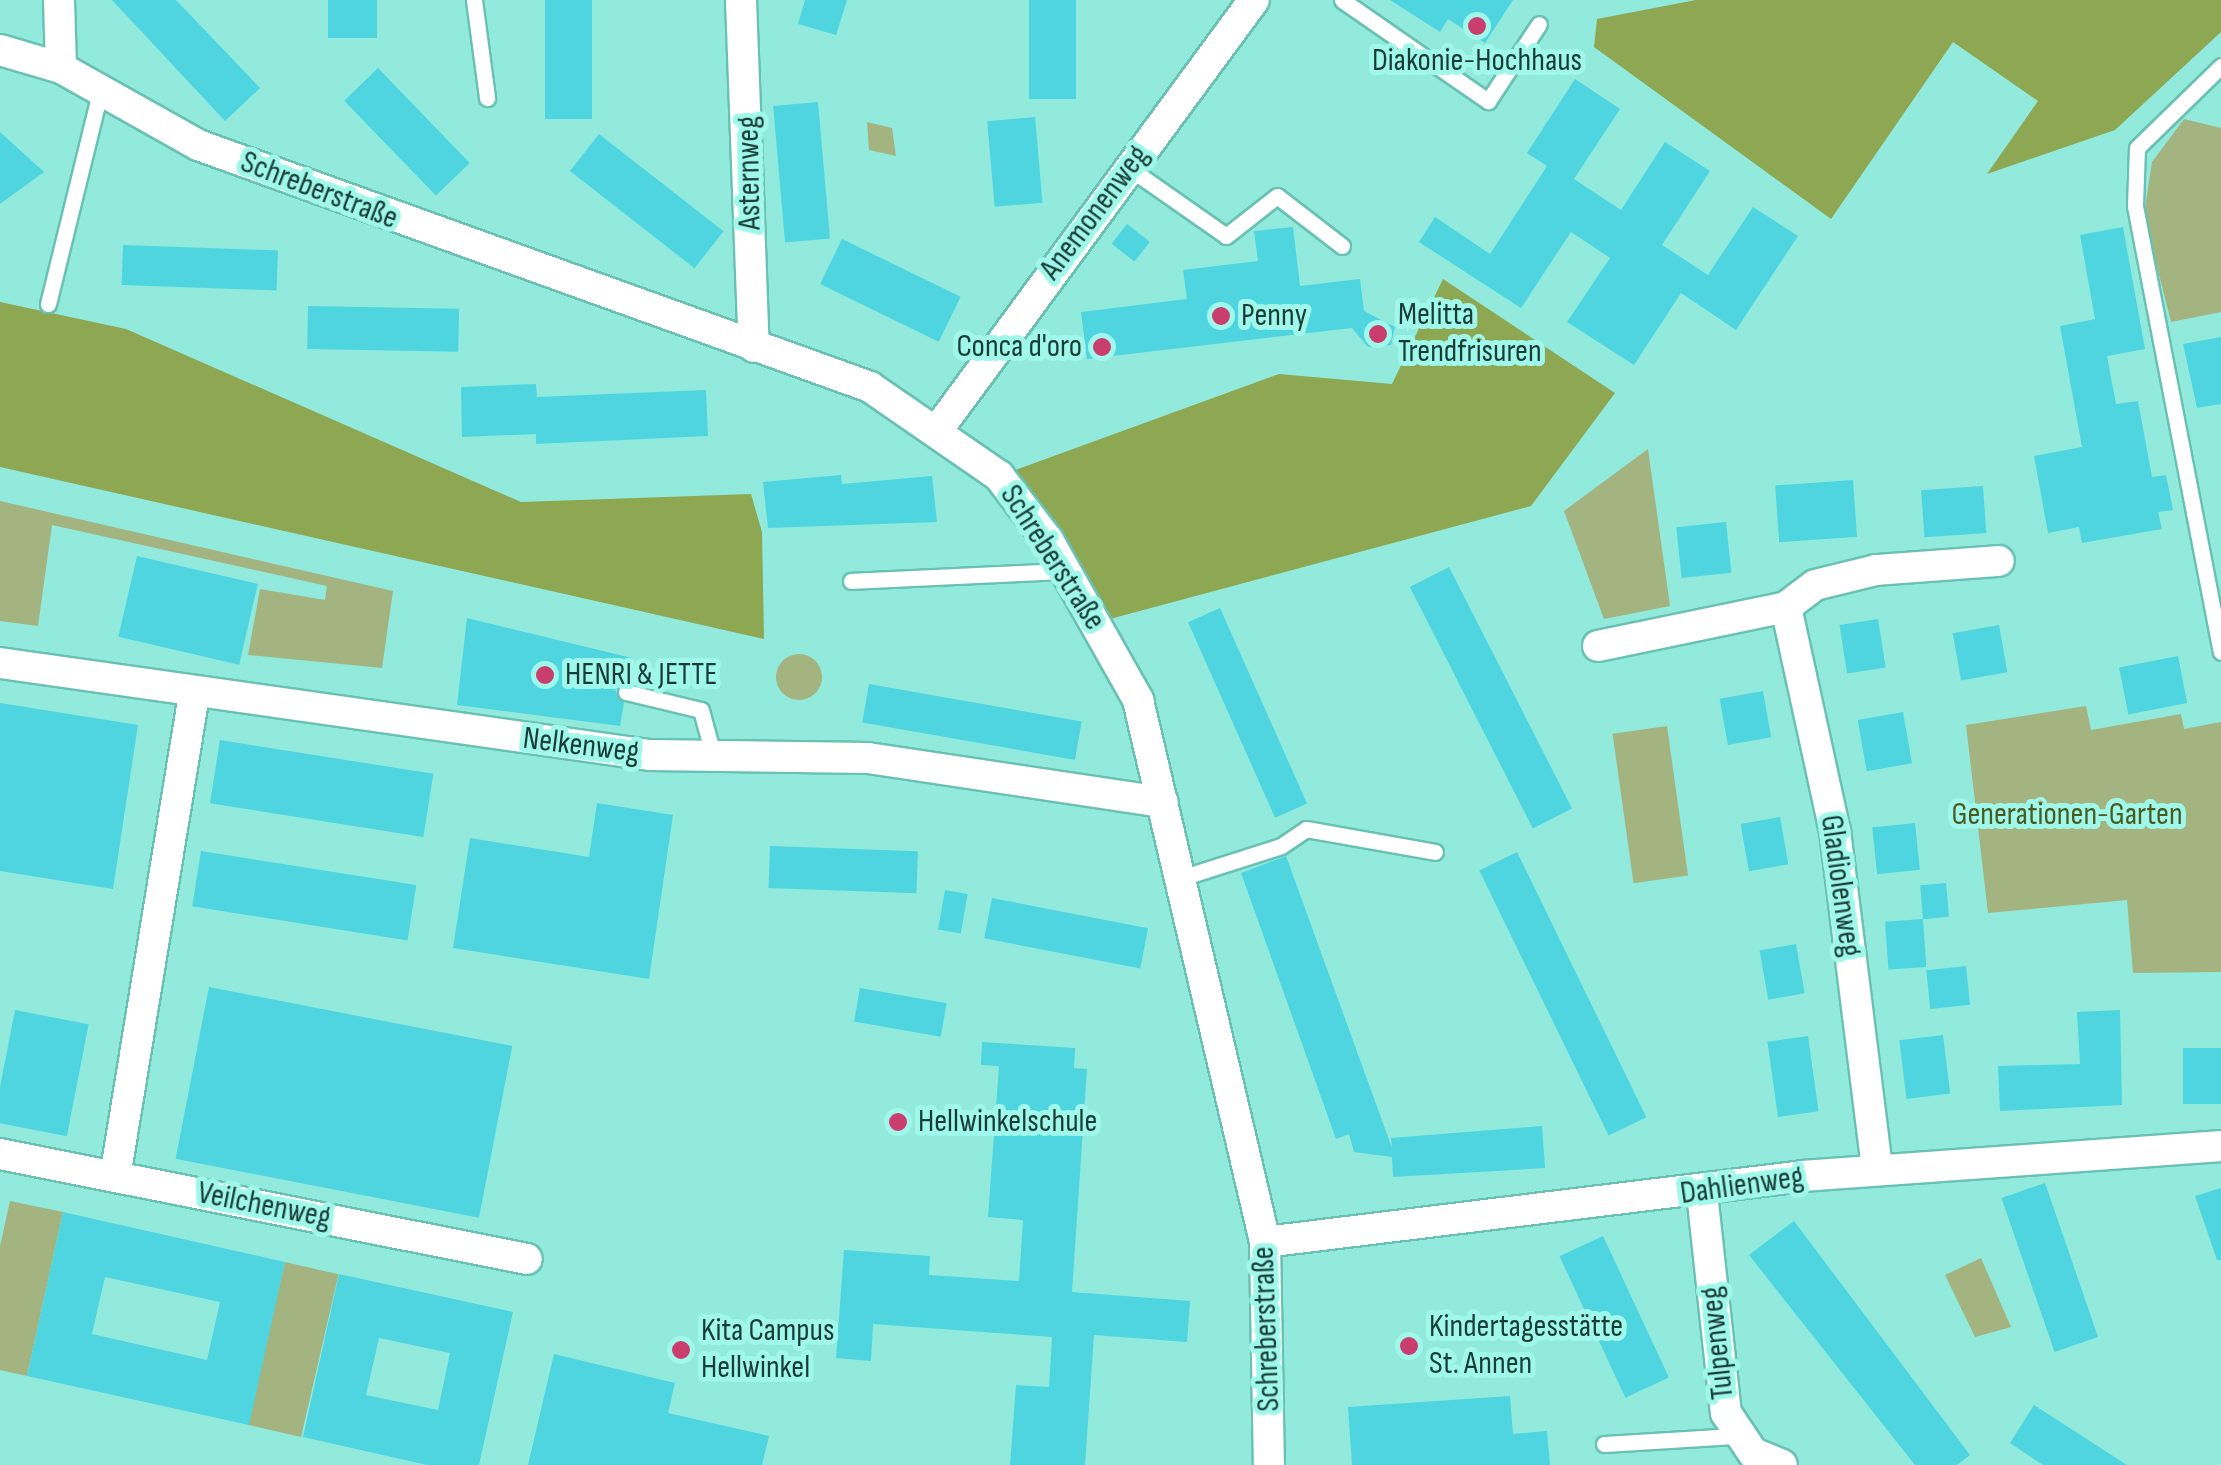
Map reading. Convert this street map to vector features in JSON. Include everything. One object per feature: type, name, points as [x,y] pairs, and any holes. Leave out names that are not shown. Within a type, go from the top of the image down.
[{"type":"street","points":[[58,0],[61,68]]},
{"type":"street","name":"Asternweg","points":[[740,0],[754,346]]},
{"type":"street","name":"Anemonenweg","points":[[939,428],[1254,0]]},
{"type":"street","name":"Schreberstraße","points":[[0,50],[61,68],[198,145],[870,387],[939,428],[999,476],[1066,571],[1138,700],[1184,876],[1265,1242],[1268,1465]]},
{"type":"street","points":[[1598,646],[1786,607],[1816,585],[1876,570],[1999,562]]},
{"type":"street","name":"Gladiolenweg","points":[[1786,607],[1834,831],[1877,1169]]},
{"type":"street","name":"Nelkenweg","points":[[0,663],[194,696],[714,758],[868,758],[1163,802]]},
{"type":"street","points":[[115,1177],[194,696]]},
{"type":"street","name":"Dahlienweg","points":[[1265,1242],[1702,1193],[1877,1169],[2221,1146]]},
{"type":"street","name":"Veilchenweg","points":[[0,1154],[528,1259]]},
{"type":"street","name":"Tulpenweg","points":[[1702,1193],[1735,1436],[1782,1465]]},
{"type":"lane","points":[[474,0],[488,98]]},
{"type":"lane","points":[[1342,0],[1488,101],[1539,24]]},
{"type":"lane","points":[[2221,66],[2137,148],[2135,206],[2221,652]]},
{"type":"lane","points":[[48,304],[100,92]]},
{"type":"lane","points":[[1129,168],[1226,236],[1277,196],[1342,246]]},
{"type":"lane","points":[[851,582],[1066,571]]},
{"type":"lane","points":[[626,692],[701,710],[714,758]]},
{"type":"lane","points":[[1184,876],[1282,846],[1306,829],[1435,852]]},
{"type":"lane","points":[[1604,1444],[1735,1436]]},
{"type":"green space","points":[[1696,0],[2221,0],[2221,32],[2115,130],[1987,174],[2038,101],[1953,42],[1831,219],[1594,47],[1597,19]]},
{"type":"green space","points":[[2184,119],[2221,128],[2221,312],[2171,322],[2144,215],[2152,162]]},
{"type":"green space","points":[[867,122],[892,128],[896,156],[869,150]]},
{"type":"green space","points":[[1443,279],[1615,393],[1531,506],[1095,623],[999,476],[1279,374],[1392,384]]},
{"type":"green space","points":[[0,302],[126,329],[521,502],[751,494],[762,532],[764,639],[0,467]]},
{"type":"green space","points":[[1648,449],[1670,606],[1604,619],[1564,511]]},
{"type":"green space","points":[[0,501],[393,591],[382,668],[248,655],[260,589],[325,600],[327,586],[52,525],[38,626],[0,621]]},
{"type":"green space","points":[[799,654],[815,661],[822,677],[815,693],[799,700],[783,693],[776,677],[783,661]]},
{"type":"green space","name":"Generationen-Garten","points":[[2086,706],[2091,730],[2181,714],[2184,729],[2221,722],[2221,972],[2133,973],[2127,900],[1988,913],[1966,725]]},
{"type":"green space","points":[[1667,726],[1688,876],[1634,883],[1613,734]]},
{"type":"green space","points":[[10,1201],[63,1212],[27,1376],[0,1370],[0,1246]]},
{"type":"green space","points":[[1981,1258],[2011,1327],[1975,1337],[1945,1275]]},
{"type":"green space","points":[[285,1262],[339,1274],[301,1437],[247,1425]]},
{"type":"building","points":[[112,0],[176,0],[260,88],[225,121]]},
{"type":"building","points":[[328,0],[377,0],[377,38],[328,38]]},
{"type":"building","points":[[545,0],[592,0],[592,119],[545,119]]},
{"type":"building","points":[[805,0],[847,0],[836,35],[798,24]]},
{"type":"building","points":[[1029,0],[1076,0],[1076,99],[1029,99]]},
{"type":"building","name":"Diakonie-Hochhaus","points":[[1390,0],[1513,0],[1485,43],[1448,19],[1440,32]]},
{"type":"building","points":[[378,68],[470,163],[436,196],[344,101]]},
{"type":"building","points":[[1575,79],[1620,109],[1574,179],[1621,210],[1665,142],[1710,171],[1662,245],[1708,275],[1753,207],[1798,236],[1736,330],[1681,293],[1634,365],[1567,322],[1610,258],[1571,232],[1521,308],[1419,242],[1435,217],[1490,254],[1547,166],[1527,153]]},
{"type":"building","points":[[818,102],[830,238],[785,242],[773,106]]},
{"type":"building","points":[[1035,117],[1042,203],[995,207],[987,121]]},
{"type":"building","points":[[0,132],[44,172],[0,204]]},
{"type":"building","points":[[599,134],[724,231],[695,268],[570,171]]},
{"type":"building","points":[[1127,224],[1150,242],[1134,262],[1112,244]]},
{"type":"building","points":[[1293,227],[1300,286],[1360,279],[1364,311],[1395,327],[1391,345],[1368,347],[1352,328],[1087,359],[1081,312],[1187,299],[1183,270],[1258,261],[1254,231]]},
{"type":"building","points":[[2123,227],[2145,349],[2107,356],[2116,404],[2138,401],[2152,477],[2166,475],[2173,510],[2158,512],[2162,529],[2082,543],[2079,527],[2048,533],[2034,456],[2082,447],[2060,326],[2095,319],[2080,235]]},
{"type":"building","points":[[842,239],[961,297],[939,342],[820,284]]},
{"type":"building","points":[[123,245],[278,250],[277,290],[122,285]]},
{"type":"building","points":[[308,306],[459,309],[458,352],[307,349]]},
{"type":"building","points":[[2221,337],[2221,404],[2197,408],[2183,344]]},
{"type":"building","points":[[536,384],[537,397],[706,390],[708,436],[536,444],[536,434],[462,437],[461,387]]},
{"type":"building","points":[[841,475],[842,484],[932,476],[937,522],[768,528],[763,482]]},
{"type":"building","points":[[1853,480],[1857,537],[1779,542],[1775,485]]},
{"type":"building","points":[[1983,486],[1986,533],[1924,537],[1921,490]]},
{"type":"building","points":[[1726,522],[1731,573],[1682,578],[1676,527]]},
{"type":"building","points":[[137,556],[258,584],[239,665],[118,637]]},
{"type":"building","points":[[1449,567],[1572,808],[1533,828],[1410,587]]},
{"type":"building","points":[[1220,608],[1307,803],[1275,818],[1188,622]]},
{"type":"building","name":"HENRI & JETTE","points":[[467,618],[632,658],[628,681],[615,690],[624,703],[620,726],[457,705]]},
{"type":"building","points":[[1878,619],[1886,667],[1847,673],[1839,625]]},
{"type":"building","points":[[1999,625],[2007,672],[1961,680],[1953,633]]},
{"type":"building","points":[[2178,656],[2187,703],[2128,715],[2119,667]]},
{"type":"building","points":[[869,684],[1082,722],[1075,760],[862,722]]},
{"type":"building","points":[[1763,691],[1771,737],[1728,745],[1720,699]]},
{"type":"building","points":[[0,703],[138,725],[113,889],[0,871]]},
{"type":"building","points":[[1903,712],[1912,763],[1867,771],[1858,720]]},
{"type":"building","points":[[220,740],[433,774],[423,837],[210,803]]},
{"type":"building","points":[[597,803],[673,815],[649,979],[453,948],[470,838],[589,857]]},
{"type":"building","points":[[1780,817],[1788,864],[1749,871],[1741,824]]},
{"type":"building","points":[[1915,823],[1920,870],[1877,874],[1872,827]]},
{"type":"building","points":[[770,846],[918,851],[916,893],[769,888]]},
{"type":"building","points":[[201,851],[416,885],[408,940],[192,906]]},
{"type":"building","points":[[1517,852],[1646,1117],[1609,1136],[1479,870]]},
{"type":"building","points":[[1286,856],[1392,1148],[1391,1138],[1542,1126],[1545,1168],[1393,1177],[1392,1157],[1354,1152],[1349,1134],[1336,1139],[1241,873]]},
{"type":"building","points":[[1946,883],[1949,917],[1923,919],[1920,885]]},
{"type":"building","points":[[945,890],[968,894],[961,933],[938,929]]},
{"type":"building","points":[[992,898],[1148,928],[1140,969],[984,938]]},
{"type":"building","points":[[1923,919],[1926,967],[1888,970],[1885,922]]},
{"type":"building","points":[[1796,944],[1805,993],[1768,1000],[1760,950]]},
{"type":"building","points":[[1966,966],[1970,1005],[1930,1009],[1926,970]]},
{"type":"building","points":[[209,987],[512,1046],[479,1218],[176,1159]]},
{"type":"building","points":[[860,988],[947,1003],[941,1037],[854,1021]]},
{"type":"building","points":[[15,1010],[89,1024],[67,1136],[0,1123],[0,1087]]},
{"type":"building","points":[[2120,1010],[2122,1105],[2000,1111],[1998,1066],[2080,1064],[2077,1012]]},
{"type":"building","points":[[1943,1035],[1950,1094],[1907,1099],[1899,1040]]},
{"type":"building","points":[[1808,1036],[1819,1111],[1778,1117],[1767,1042]]},
{"type":"building","points":[[982,1042],[1075,1048],[1074,1068],[1087,1069],[1072,1292],[1190,1301],[1187,1342],[1094,1335],[1085,1465],[1010,1465],[1016,1385],[1049,1387],[1052,1337],[873,1324],[871,1361],[836,1358],[844,1250],[930,1256],[929,1275],[1019,1281],[1023,1220],[988,1217],[999,1066],[981,1065]]},
{"type":"building","points":[[2183,1048],[2221,1048],[2221,1104],[2183,1104]]},
{"type":"building","points":[[2045,1183],[2098,1337],[2055,1352],[2002,1198]]},
{"type":"building","points":[[2221,1188],[2221,1260],[2217,1260],[2195,1196]]},
{"type":"building","points":[[63,1212],[285,1262],[249,1425],[27,1376]],"holes":[[[105,1277],[220,1302],[207,1360],[92,1334]]]},
{"type":"building","points":[[1794,1221],[1970,1455],[1957,1465],[1915,1465],[1749,1255]]},
{"type":"building","points":[[1603,1236],[1669,1377],[1625,1398],[1559,1256]]},
{"type":"building","points":[[339,1274],[513,1312],[479,1465],[427,1465],[303,1437]],"holes":[[[379,1338],[450,1353],[438,1410],[366,1395]]]},
{"type":"building","points":[[554,1354],[675,1383],[668,1413],[769,1436],[762,1465],[528,1465]]},
{"type":"building","points":[[1510,1396],[1513,1434],[1547,1431],[1550,1465],[1352,1465],[1348,1407]]},
{"type":"building","points":[[2034,1405],[2127,1465],[2043,1465],[2010,1443]]},
{"type":"place","name":"Diakonie-Hochhaus","points":[[1477,26]]},
{"type":"place","name":"Penny","points":[[1221,316]]},
{"type":"place","name":"Melitta Trendfrisuren","points":[[1378,334]]},
{"type":"place","name":"Conca d'oro","points":[[1102,347]]},
{"type":"place","name":"HENRI & JETTE","points":[[545,675]]},
{"type":"place","name":"Hellwinkelschule","points":[[898,1122]]},
{"type":"place","name":"Kindertagesstätte St. Annen","points":[[1409,1346]]},
{"type":"place","name":"Kita Campus Hellwinkel","points":[[681,1350]]}]
